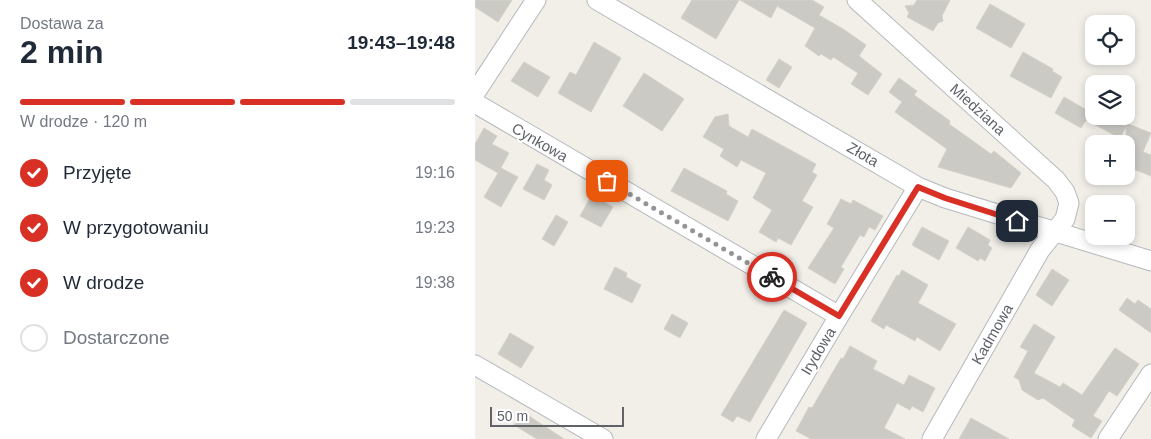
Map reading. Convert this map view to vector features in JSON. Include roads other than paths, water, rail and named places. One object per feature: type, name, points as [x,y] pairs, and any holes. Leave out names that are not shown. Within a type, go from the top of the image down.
[{"type":"street","points":[[475,93],[536,0]]},
{"type":"street","name":"Złota","points":[[597,0],[918,187],[945,198],[1151,261]]},
{"type":"street","name":"Miedziana","points":[[857,0],[1056,180],[1065,192],[1069,203],[1065,219],[1056,231]]},
{"type":"street","name":"Cynkowa","points":[[475,103],[839,316]]},
{"type":"street","name":"Irydowa","points":[[767,439],[918,187]]},
{"type":"street","name":"Kadmowa","points":[[932,439],[1040,250],[1056,231]]},
{"type":"street","points":[[475,365],[603,439]]},
{"type":"street","points":[[1108,439],[1151,374]]}]
